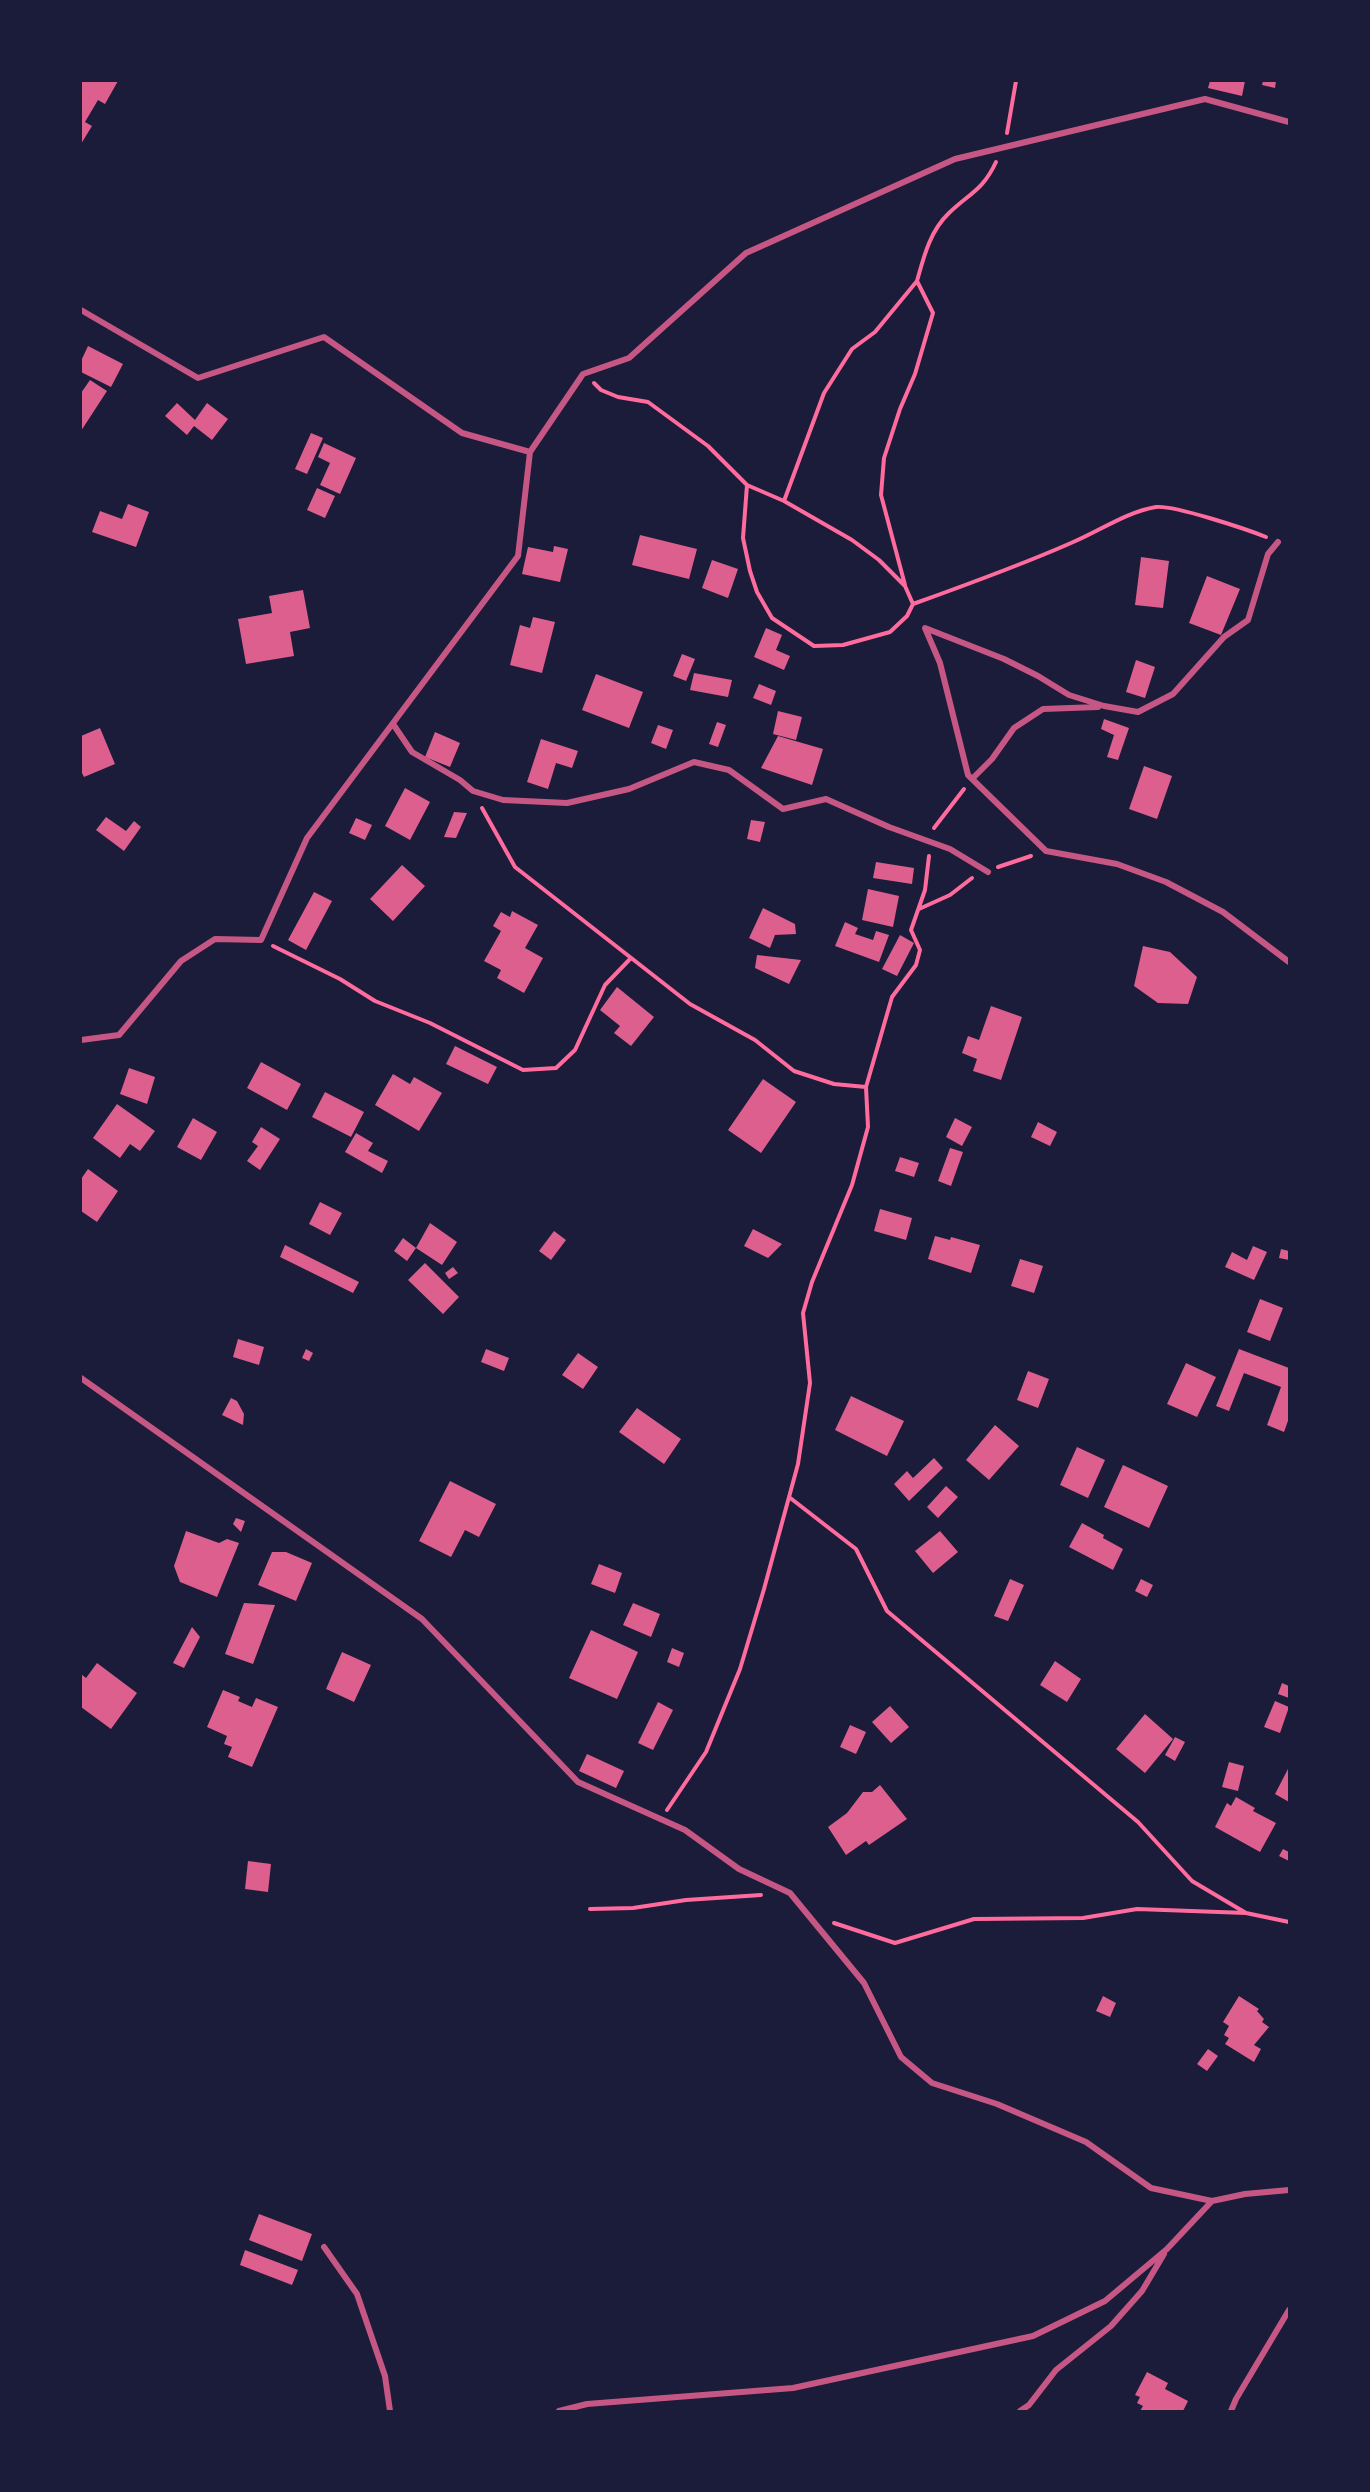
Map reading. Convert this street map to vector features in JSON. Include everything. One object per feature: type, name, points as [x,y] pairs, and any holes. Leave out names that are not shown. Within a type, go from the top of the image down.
[{"type":"street","points":[[81,1040],[119,1035],[181,961],[215,939],[261,940],[307,838],[518,556],[530,452],[583,374],[629,358],[746,254],[955,159],[1205,99],[1289,122]]},
{"type":"street","points":[[81,310],[198,378],[324,337],[462,433],[530,452]]},
{"type":"street","points":[[1278,542],[1268,554],[1248,620],[1224,637],[1173,694],[1138,712],[1104,706],[1069,695],[1004,659],[925,628],[940,663],[968,775],[1046,851],[1117,864],[1166,882],[1223,912],[1289,962]]},
{"type":"street","points":[[972,779],[992,759],[1014,728],[1042,709],[1104,706]]},
{"type":"street","points":[[393,724],[412,752],[460,780],[473,791],[503,800],[567,803],[629,789],[694,762],[729,770],[783,810],[826,799],[950,849],[988,872]]},
{"type":"street","points":[[81,1378],[422,1618],[578,1782],[685,1830],[739,1869],[790,1893],[864,1983],[901,2057],[932,2084],[997,2104],[1086,2142],[1150,2188],[1212,2202],[1245,2194],[1289,2190]]},
{"type":"street","points":[[559,2411],[587,2404],[793,2388],[1033,2336],[1105,2301],[1167,2249],[1212,2202]]},
{"type":"street","points":[[324,2247],[357,2294],[385,2376],[390,2411]]},
{"type":"street","points":[[1020,2411],[1029,2405],[1056,2370],[1111,2326],[1142,2291],[1167,2249]]},
{"type":"street","points":[[1231,2411],[1289,2310]]},
{"type":"path","points":[[784,501],[824,393],[852,349],[874,332],[917,280],[928,243],[947,215],[987,181],[1004,147],[1016,81]]},
{"type":"path","points":[[913,604],[905,586],[881,495],[884,458],[900,409],[915,374],[933,313],[917,280]]},
{"type":"path","points":[[583,374],[601,390],[648,402],[708,446],[747,484],[784,501],[852,540],[879,560],[905,586]]},
{"type":"path","points":[[747,484],[743,538],[757,592],[772,618],[814,646],[843,645],[890,632],[907,615],[913,604],[1005,572],[1094,533],[1120,519],[1157,507],[1196,515],[1278,542]]},
{"type":"path","points":[[662,1820],[671,1802],[706,1752],[740,1668],[798,1464],[810,1383],[803,1313],[812,1282],[852,1185],[867,1127],[866,1087],[892,997],[916,965],[920,951],[911,930],[925,890],[933,829],[972,779]]},
{"type":"path","points":[[473,791],[515,867],[690,1004],[755,1040],[794,1071],[834,1084],[866,1087]]},
{"type":"path","points":[[261,940],[340,978],[375,1001],[430,1023],[523,1070],[556,1068],[575,1050],[605,985],[632,957]]},
{"type":"path","points":[[789,1497],[856,1550],[887,1611],[1138,1822],[1192,1881],[1246,1913]]},
{"type":"path","points":[[590,1909],[633,1908],[687,1900],[790,1893]]},
{"type":"path","points":[[825,1917],[833,1923],[895,1943],[974,1919],[1083,1918],[1137,1910],[1246,1913],[1289,1922]]},
{"type":"building","points":[[81,81],[118,81],[105,104],[98,100],[85,122],[92,126],[81,144]]},
{"type":"building","points":[[1210,81],[1245,81],[1242,96],[1208,88]]},
{"type":"building","points":[[1263,81],[1276,81],[1275,88],[1262,85]]},
{"type":"building","points":[[88,346],[123,364],[111,387],[81,372],[81,361]]},
{"type":"building","points":[[90,380],[107,391],[81,431],[81,393]]},
{"type":"building","points":[[177,403],[195,420],[207,403],[228,419],[212,440],[194,426],[187,435],[165,416]]},
{"type":"building","points":[[311,433],[323,438],[307,474],[295,469]]},
{"type":"building","points":[[324,443],[356,458],[340,494],[320,485],[330,463],[318,457]]},
{"type":"building","points":[[317,488],[335,496],[325,518],[307,510]]},
{"type":"building","points":[[128,504],[149,512],[136,547],[92,532],[100,511],[122,519]]},
{"type":"building","points":[[640,535],[697,549],[689,579],[632,565]]},
{"type":"building","points":[[554,546],[568,549],[560,582],[522,574],[528,547],[553,552]]},
{"type":"building","points":[[1141,557],[1169,561],[1163,608],[1135,605]]},
{"type":"building","points":[[712,560],[738,569],[728,598],[702,588]]},
{"type":"building","points":[[1207,576],[1240,589],[1221,635],[1189,623]]},
{"type":"building","points":[[303,590],[310,628],[290,632],[294,656],[246,664],[238,619],[272,613],[269,596]]},
{"type":"building","points":[[533,617],[555,622],[542,673],[510,665],[520,625],[530,628]]},
{"type":"building","points":[[766,628],[782,635],[776,650],[790,656],[784,670],[754,657]]},
{"type":"building","points":[[682,654],[695,659],[686,681],[673,676]]},
{"type":"building","points":[[1136,660],[1155,667],[1145,698],[1126,692]]},
{"type":"building","points":[[694,673],[732,680],[728,697],[690,690]]},
{"type":"building","points":[[596,674],[643,692],[629,728],[582,710]]},
{"type":"building","points":[[759,684],[776,691],[771,705],[753,698]]},
{"type":"building","points":[[778,711],[802,717],[796,740],[773,734]]},
{"type":"building","points":[[1104,719],[1129,728],[1118,760],[1107,757],[1114,735],[1101,729]]},
{"type":"building","points":[[717,722],[726,725],[718,747],[709,744]]},
{"type":"building","points":[[658,725],[673,730],[666,749],[651,743]]},
{"type":"building","points":[[100,728],[115,764],[84,777],[81,771],[81,736]]},
{"type":"building","points":[[435,732],[460,743],[450,767],[425,757]]},
{"type":"building","points":[[778,736],[823,749],[812,785],[761,768]]},
{"type":"building","points":[[541,739],[578,751],[572,768],[556,763],[548,789],[527,782]]},
{"type":"building","points":[[1144,766],[1172,776],[1157,819],[1129,809]]},
{"type":"building","points":[[405,788],[430,802],[410,840],[385,826]]},
{"type":"building","points":[[454,812],[467,813],[456,838],[444,837]]},
{"type":"building","points":[[106,817],[126,831],[134,821],[141,827],[124,851],[96,830]]},
{"type":"building","points":[[356,818],[372,825],[365,840],[349,833]]},
{"type":"building","points":[[751,820],[765,822],[760,842],[747,839]]},
{"type":"building","points":[[876,862],[914,868],[912,884],[873,878]]},
{"type":"building","points":[[402,865],[425,886],[393,921],[370,899]]},
{"type":"building","points":[[868,889],[899,896],[893,927],[862,920]]},
{"type":"building","points":[[314,892],[332,901],[306,950],[288,940]]},
{"type":"building","points":[[763,908],[795,924],[796,934],[775,935],[770,948],[749,938]]},
{"type":"building","points":[[512,911],[538,925],[525,948],[543,958],[524,993],[497,978],[501,970],[484,961],[501,931],[493,926],[501,912],[510,917]]},
{"type":"building","points":[[845,922],[858,928],[855,934],[873,940],[876,931],[889,935],[879,962],[835,946]]},
{"type":"building","points":[[900,935],[914,943],[897,976],[882,969]]},
{"type":"building","points":[[1143,946],[1170,952],[1197,977],[1188,1004],[1158,1003],[1134,986]]},
{"type":"building","points":[[757,955],[801,960],[789,984],[755,968]]},
{"type":"building","points":[[617,987],[654,1017],[631,1046],[614,1033],[620,1026],[600,1010]]},
{"type":"building","points":[[991,1006],[1022,1017],[1001,1080],[973,1071],[977,1059],[962,1053],[968,1036],[979,1040]]},
{"type":"building","points":[[455,1046],[497,1067],[488,1084],[446,1064]]},
{"type":"building","points":[[261,1062],[301,1084],[287,1110],[247,1088]]},
{"type":"building","points":[[129,1068],[155,1077],[147,1104],[120,1094]]},
{"type":"building","points":[[393,1074],[410,1084],[414,1077],[442,1093],[419,1131],[375,1105]]},
{"type":"building","points":[[763,1079],[796,1102],[761,1153],[728,1130]]},
{"type":"building","points":[[325,1092],[364,1112],[351,1137],[312,1117]]},
{"type":"building","points":[[117,1104],[155,1131],[140,1151],[130,1144],[120,1158],[93,1138]]},
{"type":"building","points":[[193,1118],[217,1132],[201,1160],[177,1147]]},
{"type":"building","points":[[955,1118],[972,1127],[962,1146],[946,1137]]},
{"type":"building","points":[[1038,1122],[1057,1132],[1050,1146],[1031,1137]]},
{"type":"building","points":[[261,1127],[280,1139],[260,1170],[247,1161],[258,1146],[252,1142]]},
{"type":"building","points":[[356,1133],[373,1143],[368,1151],[388,1161],[382,1173],[345,1152]]},
{"type":"building","points":[[950,1148],[963,1152],[951,1186],[938,1181]]},
{"type":"building","points":[[900,1157],[919,1163],[914,1177],[895,1171]]},
{"type":"building","points":[[88,1169],[118,1191],[97,1222],[81,1211],[81,1179]]},
{"type":"building","points":[[320,1202],[342,1213],[330,1235],[309,1224]]},
{"type":"building","points":[[880,1209],[912,1218],[906,1240],[874,1231]]},
{"type":"building","points":[[430,1223],[457,1242],[442,1265],[416,1248]]},
{"type":"building","points":[[753,1229],[782,1244],[768,1258],[744,1246]]},
{"type":"building","points":[[554,1231],[566,1240],[551,1260],[539,1251]]},
{"type":"building","points":[[935,1236],[950,1240],[951,1237],[980,1245],[971,1273],[928,1259]]},
{"type":"building","points":[[403,1238],[416,1248],[407,1261],[394,1251]]},
{"type":"building","points":[[285,1245],[359,1282],[353,1293],[280,1257]]},
{"type":"building","points":[[1253,1246],[1267,1252],[1254,1280],[1225,1267],[1232,1252],[1247,1260]]},
{"type":"building","points":[[1281,1249],[1289,1251],[1289,1260],[1279,1258]]},
{"type":"building","points":[[1020,1259],[1043,1266],[1034,1293],[1011,1286]]},
{"type":"building","points":[[425,1263],[459,1297],[443,1314],[408,1280]]},
{"type":"building","points":[[453,1267],[458,1273],[449,1279],[445,1273]]},
{"type":"building","points":[[1260,1299],[1283,1308],[1270,1341],[1247,1332]]},
{"type":"building","points":[[238,1339],[264,1347],[259,1365],[233,1357]]},
{"type":"building","points":[[306,1349],[313,1353],[309,1361],[302,1358]]},
{"type":"building","points":[[486,1349],[509,1358],[504,1371],[481,1362]]},
{"type":"building","points":[[1239,1349],[1289,1368],[1289,1418],[1284,1432],[1267,1425],[1281,1387],[1244,1373],[1229,1411],[1216,1406]]},
{"type":"building","points":[[578,1353],[598,1367],[583,1389],[562,1375]]},
{"type":"building","points":[[1186,1363],[1216,1377],[1197,1417],[1167,1404]]},
{"type":"building","points":[[1028,1371],[1049,1379],[1038,1408],[1017,1400]]},
{"type":"building","points":[[851,1396],[904,1421],[887,1456],[835,1430]]},
{"type":"building","points":[[231,1398],[237,1401],[244,1414],[243,1425],[222,1415]]},
{"type":"building","points":[[637,1408],[681,1439],[664,1464],[619,1432]]},
{"type":"building","points":[[995,1425],[1019,1446],[989,1480],[966,1460]]},
{"type":"building","points":[[1077,1447],[1105,1460],[1088,1498],[1060,1485]]},
{"type":"building","points":[[934,1458],[943,1468],[909,1501],[894,1484],[907,1471],[913,1478]]},
{"type":"building","points":[[1123,1465],[1168,1486],[1149,1528],[1104,1507]]},
{"type":"building","points":[[450,1481],[496,1504],[479,1537],[465,1530],[451,1557],[419,1541]]},
{"type":"building","points":[[946,1486],[958,1497],[938,1518],[927,1507]]},
{"type":"building","points":[[236,1518],[245,1521],[241,1532],[233,1524]]},
{"type":"building","points":[[1082,1523],[1123,1549],[1113,1570],[1069,1547]]},
{"type":"building","points":[[186,1531],[219,1543],[227,1539],[239,1543],[217,1597],[180,1582],[174,1566]]},
{"type":"building","points":[[940,1531],[958,1552],[933,1573],[915,1551]]},
{"type":"building","points":[[272,1552],[286,1552],[312,1563],[296,1601],[258,1585]]},
{"type":"building","points":[[599,1564],[622,1573],[615,1593],[591,1584]]},
{"type":"building","points":[[1010,1579],[1024,1585],[1008,1621],[994,1616]]},
{"type":"building","points":[[1141,1579],[1153,1585],[1147,1597],[1135,1591]]},
{"type":"building","points":[[244,1603],[275,1605],[253,1664],[225,1654]]},
{"type":"building","points":[[633,1603],[660,1614],[651,1637],[623,1625]]},
{"type":"building","points":[[192,1627],[200,1637],[184,1668],[173,1663]]},
{"type":"building","points":[[591,1630],[638,1652],[617,1699],[569,1678]]},
{"type":"building","points":[[672,1648],[684,1653],[679,1667],[667,1662]]},
{"type":"building","points":[[342,1652],[371,1665],[354,1702],[326,1689]]},
{"type":"building","points":[[1055,1661],[1081,1679],[1067,1702],[1040,1685]]},
{"type":"building","points":[[97,1663],[137,1693],[111,1729],[81,1707],[81,1674],[86,1678]]},
{"type":"building","points":[[1282,1683],[1289,1686],[1289,1698],[1278,1694]]},
{"type":"building","points":[[223,1690],[240,1697],[238,1701],[252,1707],[256,1698],[278,1707],[252,1767],[228,1757],[232,1747],[224,1744],[227,1736],[207,1727]]},
{"type":"building","points":[[1275,1701],[1289,1707],[1280,1733],[1264,1727]]},
{"type":"building","points":[[658,1702],[673,1710],[653,1750],[638,1743]]},
{"type":"building","points":[[890,1706],[909,1727],[891,1743],[872,1722]]},
{"type":"building","points":[[1145,1714],[1173,1739],[1145,1773],[1116,1749]]},
{"type":"building","points":[[850,1725],[866,1732],[856,1754],[840,1747]]},
{"type":"building","points":[[1175,1737],[1185,1742],[1175,1761],[1165,1755]]},
{"type":"building","points":[[587,1754],[624,1771],[616,1788],[579,1771]]},
{"type":"building","points":[[1229,1762],[1244,1766],[1238,1791],[1222,1787]]},
{"type":"building","points":[[1289,1767],[1289,1802],[1275,1794]]},
{"type":"building","points":[[880,1785],[907,1819],[869,1845],[866,1841],[846,1855],[828,1827],[847,1813],[863,1792],[872,1792]]},
{"type":"building","points":[[1236,1797],[1255,1808],[1253,1811],[1276,1823],[1260,1852],[1215,1827],[1227,1803],[1231,1806]]},
{"type":"building","points":[[1283,1849],[1289,1852],[1289,1861],[1279,1856]]},
{"type":"building","points":[[248,1861],[271,1864],[268,1892],[245,1889]]},
{"type":"building","points":[[1103,1996],[1116,2003],[1110,2017],[1096,2011]]},
{"type":"building","points":[[1239,1996],[1259,2009],[1257,2011],[1264,2019],[1262,2022],[1269,2027],[1254,2045],[1261,2049],[1254,2062],[1225,2044],[1229,2038],[1224,2035],[1229,2026],[1223,2022]]},
{"type":"building","points":[[1208,2049],[1218,2056],[1207,2071],[1197,2064]]},
{"type":"building","points":[[259,2214],[312,2234],[302,2261],[249,2240]]},
{"type":"building","points":[[245,2250],[298,2270],[292,2285],[240,2265]]},
{"type":"building","points":[[1147,2372],[1168,2383],[1165,2389],[1188,2401],[1183,2411],[1140,2411],[1143,2406],[1137,2403],[1140,2397],[1135,2395]]}]
